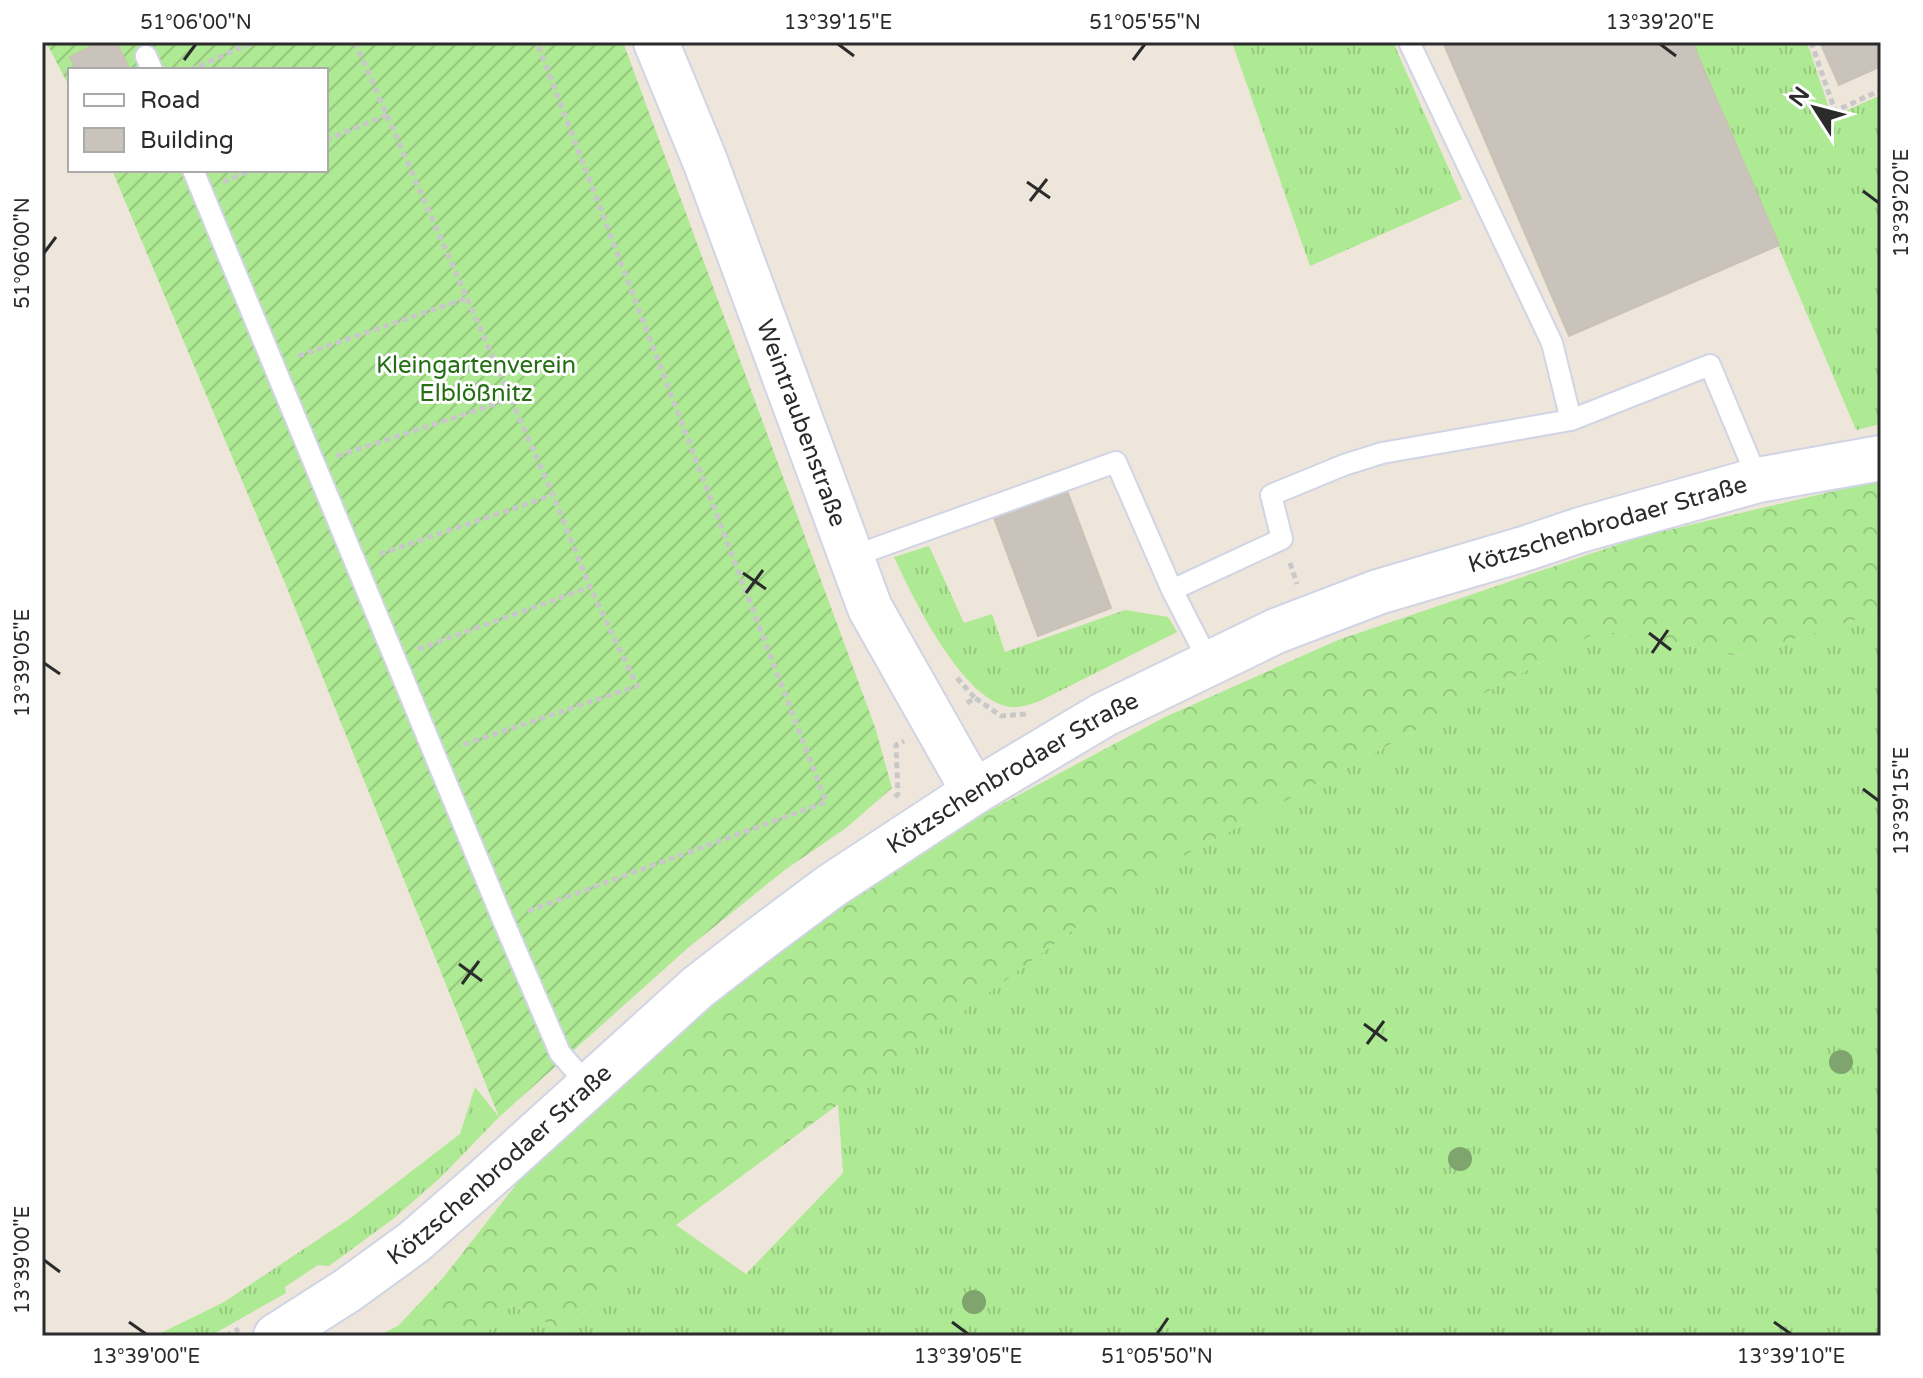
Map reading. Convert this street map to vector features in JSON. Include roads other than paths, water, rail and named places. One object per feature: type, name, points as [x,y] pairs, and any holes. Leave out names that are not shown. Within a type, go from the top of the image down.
[{"type":"street","name":"Weintraubenstraße","points":[[656,42],[705,161],[870,608],[974,792]]},
{"type":"street","name":"Kötzschenbrodaer Straße","points":[[276,1336],[348,1290],[414,1242],[698,987],[760,939],[831,886],[974,792],[1103,715],[1276,631],[1378,592],[1758,480],[1881,458]]},
{"type":"lane","points":[[1409,42],[1552,343],[1571,420]]},
{"type":"lane","points":[[194,172],[560,1053],[588,1085]]},
{"type":"lane","points":[[1172,590],[1282,539],[1271,495],[1382,453],[1571,420],[1710,365],[1758,480]]},
{"type":"lane","points":[[851,557],[1116,462],[1172,590],[1209,662]]},
{"type":"park label","name":"Kleingartenverein Elblößnitz","points":[[476,379]]}]
